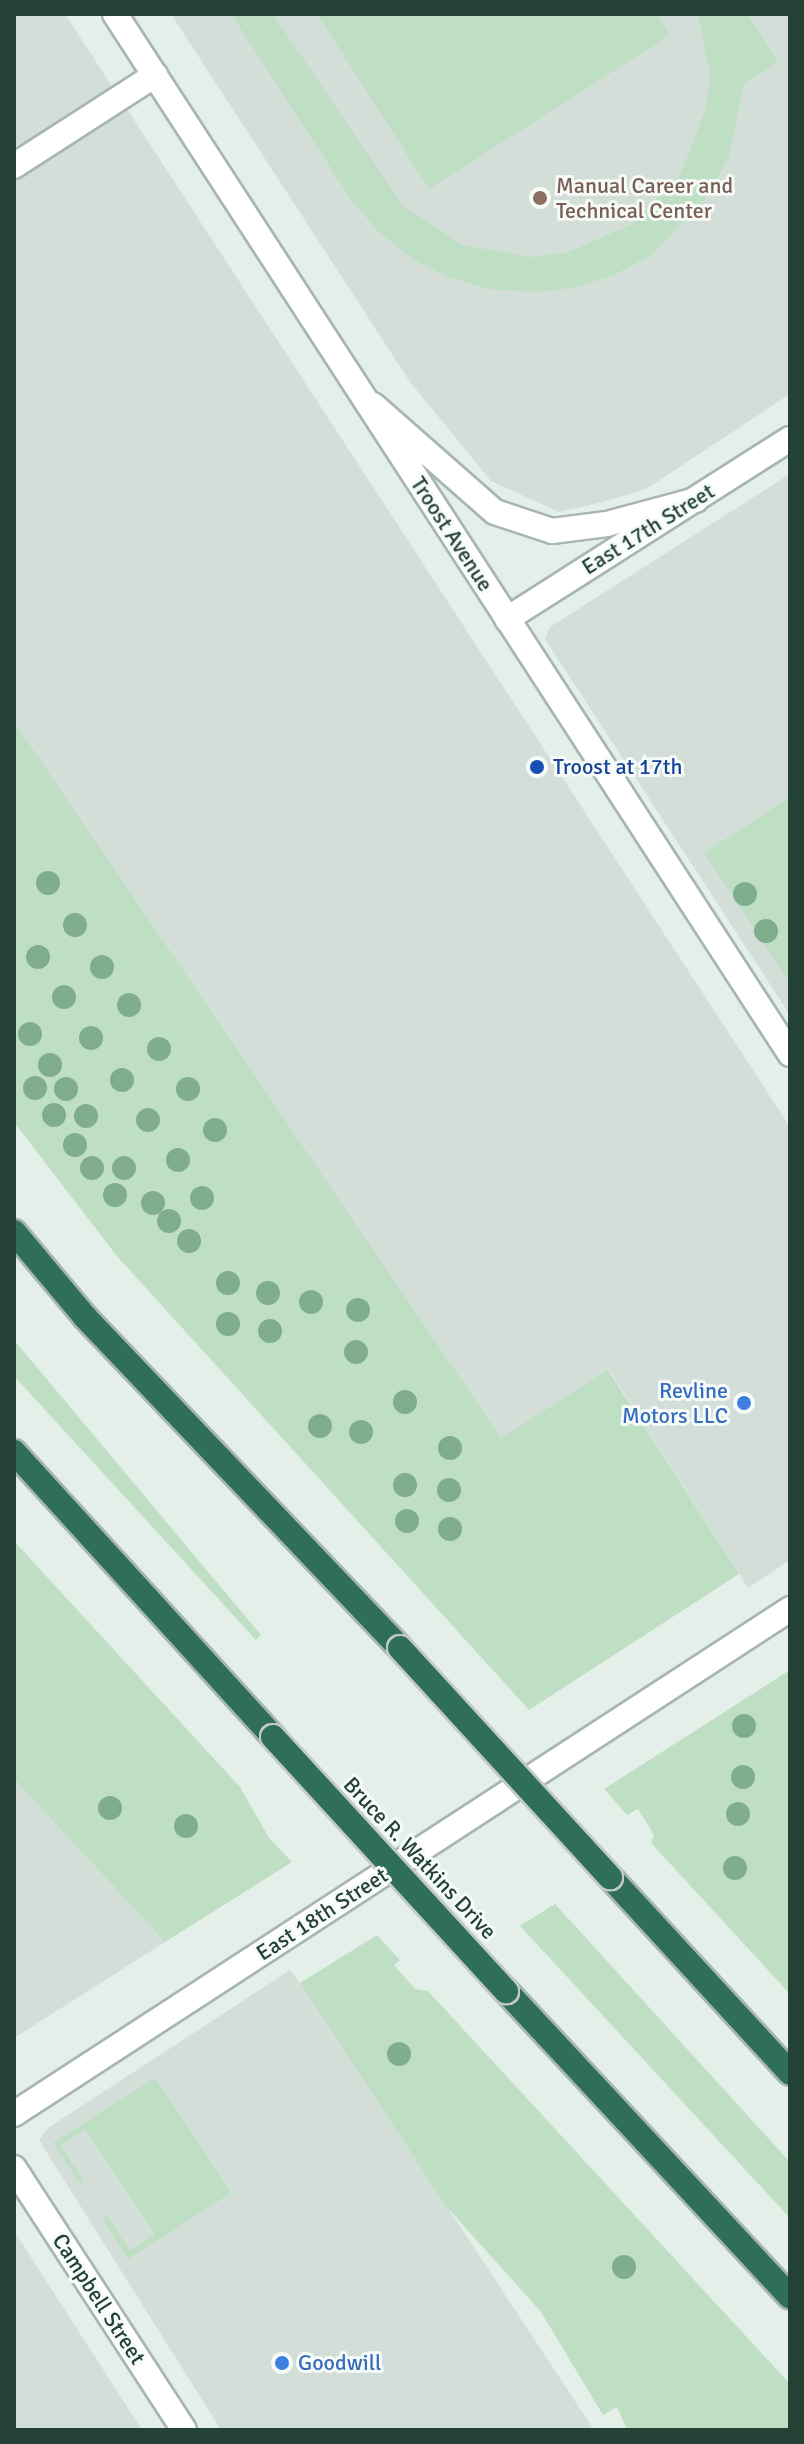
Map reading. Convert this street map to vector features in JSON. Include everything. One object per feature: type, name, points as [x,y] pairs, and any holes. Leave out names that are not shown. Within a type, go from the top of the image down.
[{"type":"highway","points":[[14,1232],[85,1317],[400,1648],[790,2073]]},
{"type":"highway","name":"Bruce R. Watkins Drive","points":[[14,1452],[790,2297]]},
{"type":"highway","points":[[14,1464],[35,1478]]},
{"type":"main road","name":"Troost Avenue","points":[[115,14],[790,1054]]},
{"type":"main road","points":[[14,166],[155,75]]},
{"type":"main road","points":[[364,397],[495,512],[552,531],[607,524],[696,500]]},
{"type":"main road","name":"East 17th Street","points":[[507,619],[790,439]]},
{"type":"main road","name":"East 18th Street","points":[[14,2114],[790,1609]]},
{"type":"main road","name":"Campbell Street","points":[[14,2168],[184,2430]]},
{"type":"shaded area","points":[[14,14],[65,14],[790,1127],[790,1560],[748,1588],[609,1370],[501,1439],[14,721]]},
{"type":"shaded area","name":"Manual Career and Technical Center","points":[[171,14],[790,14],[790,394],[646,489],[603,502],[559,512],[491,481],[410,382]]},
{"type":"shaded area","points":[[790,474],[790,1015],[545,639],[550,627]]},
{"type":"shaded area","points":[[14,1779],[165,1942],[14,2038]]},
{"type":"shaded area","points":[[290,1970],[594,2430],[221,2430],[39,2140],[48,2128]]},
{"type":"shaded area","points":[[14,2231],[142,2430],[14,2430]]},
{"type":"green space","points":[[231,14],[273,14],[403,206],[462,245],[531,257],[566,253],[631,225],[680,175],[706,109],[710,74],[698,14],[747,14],[778,62],[744,83],[729,156],[710,194],[651,255],[614,275],[573,288],[531,292],[489,289],[449,277],[411,258],[378,231],[352,201]]},
{"type":"green space","points":[[317,14],[657,14],[670,35],[429,189]]},
{"type":"green space","points":[[14,721],[501,1438],[608,1370],[739,1574],[529,1710],[116,1255],[14,1122]]},
{"type":"green space","points":[[790,797],[790,983],[704,853]]},
{"type":"green space","points":[[14,1340],[261,1635],[256,1640],[14,1376]]},
{"type":"green space","points":[[14,1541],[240,1787],[269,1838],[292,1862],[165,1942],[14,1779]]},
{"type":"green space","points":[[790,1670],[790,1994],[651,1843],[654,1835],[638,1809],[627,1815],[604,1789]]},
{"type":"green space","points":[[555,1904],[790,2162],[790,2218],[520,1926]]},
{"type":"green space","points":[[377,1935],[400,1960],[394,1965],[415,1989],[428,1991],[790,2384],[790,2430],[627,2430],[617,2407],[603,2415],[541,2312],[446,2206],[300,1983]]},
{"type":"green space","points":[[155,2078],[231,2193],[128,2259],[102,2218],[107,2215],[130,2251],[155,2234],[85,2129],[60,2145],[84,2181],[80,2184],[53,2143]]},
{"type":"place","name":"Manual Career and Technical Center","points":[[540,198]]},
{"type":"place","name":"Troost at 17th","points":[[537,767]]},
{"type":"place","name":"Revline Motors LLC","points":[[744,1403]]},
{"type":"place","name":"Goodwill","points":[[282,2363]]}]
